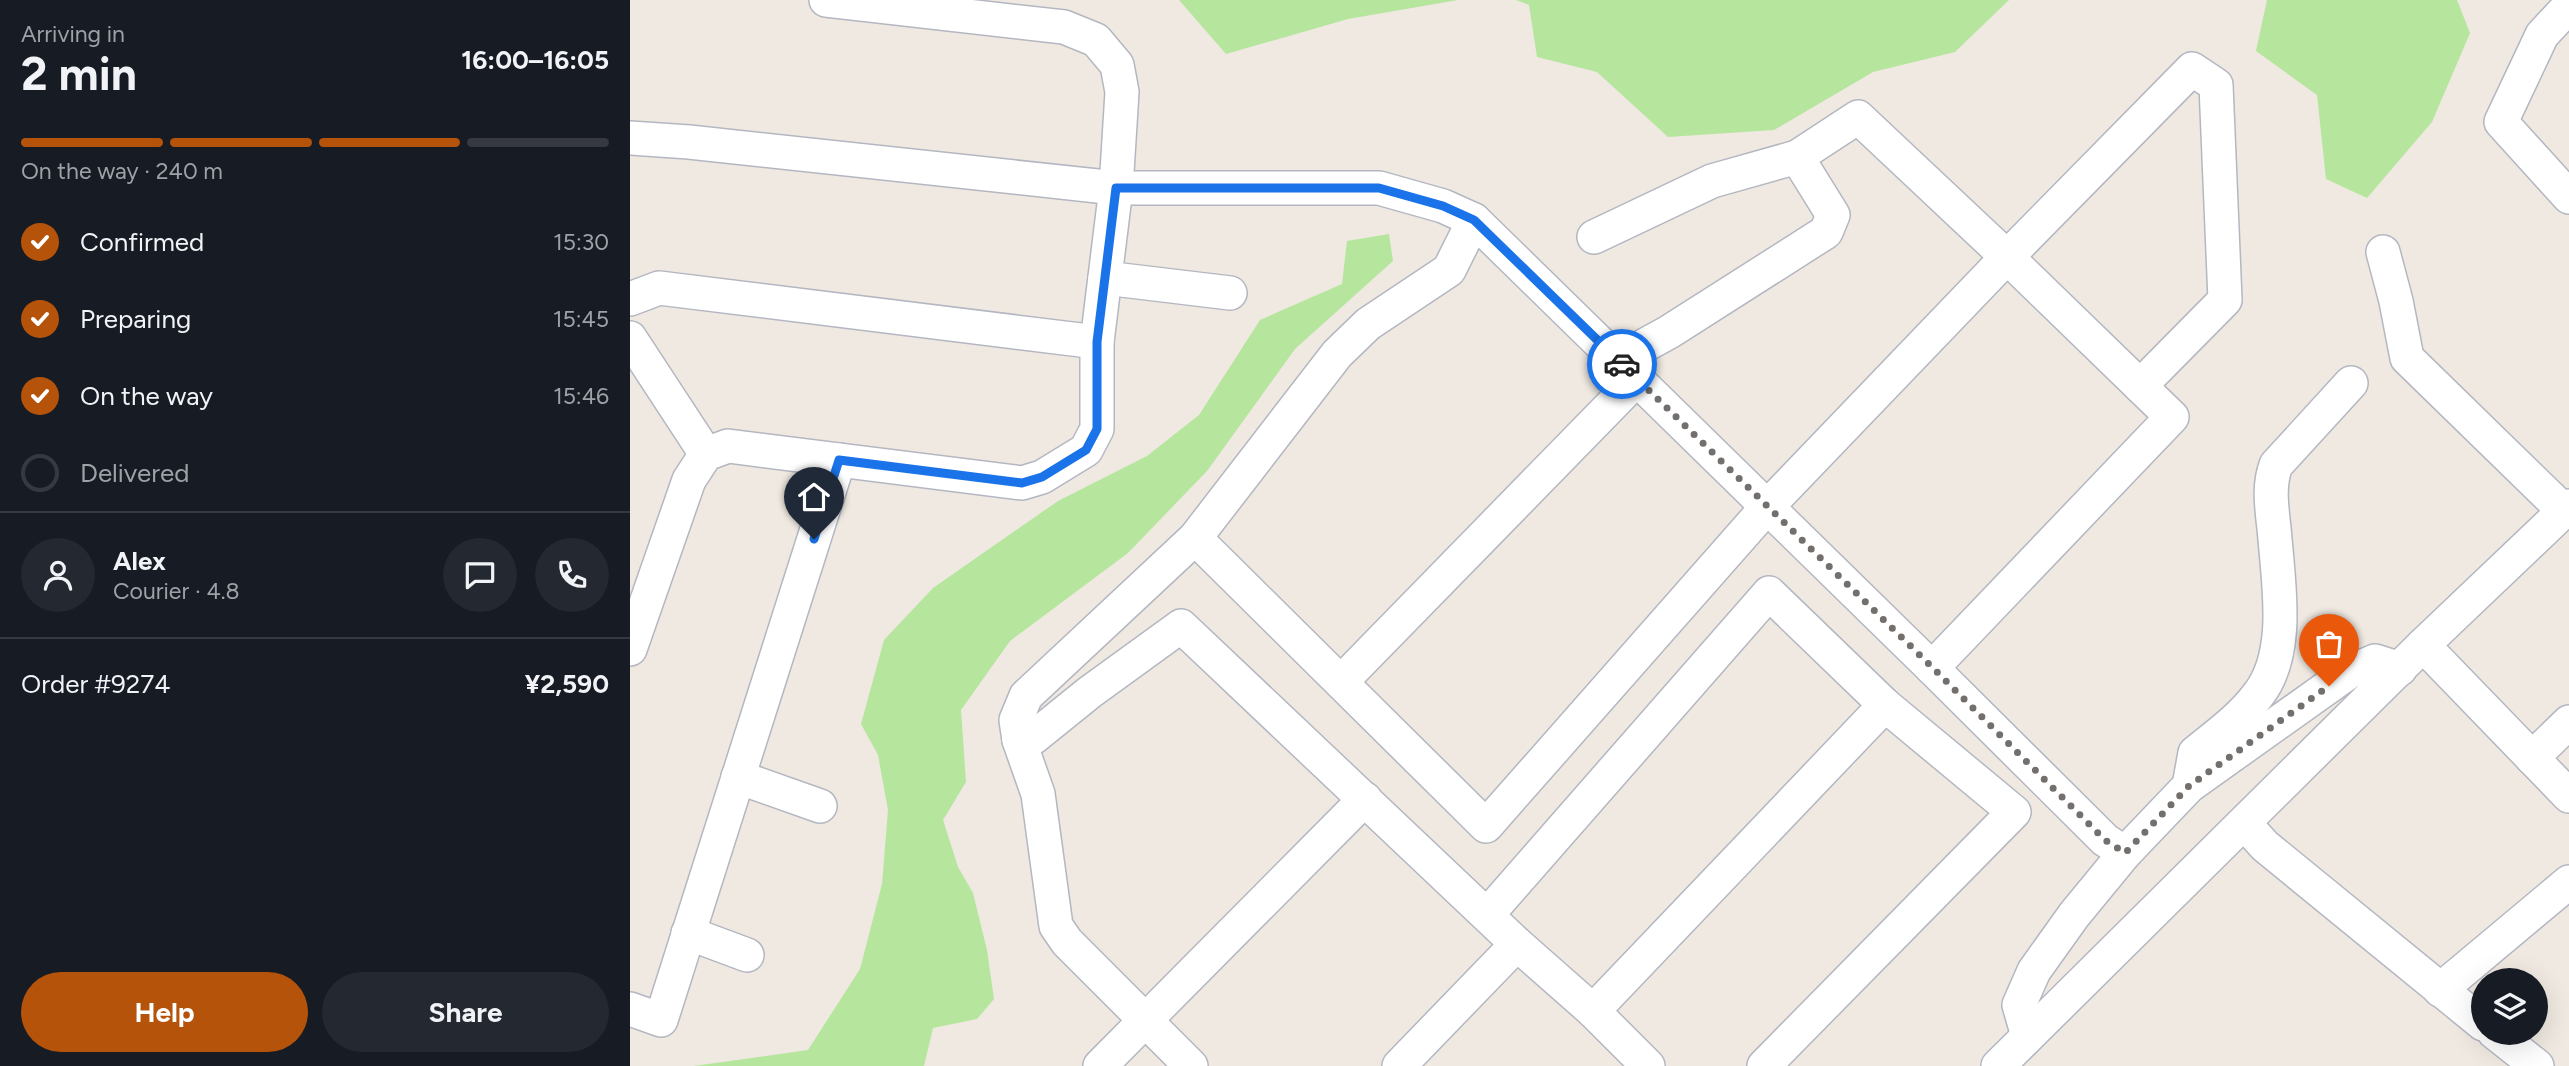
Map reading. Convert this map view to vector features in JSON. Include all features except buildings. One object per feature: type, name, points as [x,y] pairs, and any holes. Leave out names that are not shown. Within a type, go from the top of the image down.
[{"type":"street","points":[[630,649],[688,480],[706,454],[728,446],[1022,483],[1042,477],[1086,450],[1097,429],[1097,342],[1116,188],[1122,92],[1117,65],[1096,40],[1064,27],[826,0]]},
{"type":"street","points":[[2569,6],[2542,35],[2501,122],[2569,197]]},
{"type":"street","points":[[1195,538],[1486,826],[1768,507],[2007,257],[2192,69],[2216,85],[2225,300],[2140,386]]},
{"type":"street","points":[[1594,237],[1712,181],[1797,157],[1858,117],[2172,417],[1933,668]]},
{"type":"street","points":[[630,138],[1116,188],[1379,188],[1443,206],[1474,220],[1933,668],[2105,840],[2125,853]]},
{"type":"street","points":[[1341,682],[1628,369],[1669,332],[1826,232],[1833,215],[1797,157]]},
{"type":"street","points":[[1191,1066],[1067,942],[1056,926],[1038,794],[1019,740],[1016,720],[1026,696],[1195,538],[1337,354],[1368,324],[1449,270],[1474,220]]},
{"type":"street","points":[[2014,1056],[2423,645],[2567,508],[2407,359],[2383,253]]},
{"type":"street","points":[[1105,278],[1230,293]]},
{"type":"street","points":[[630,299],[659,288],[1097,342]]},
{"type":"street","points":[[630,338],[706,454]]},
{"type":"street","points":[[2189,786],[2195,753],[2248,707],[2261,692],[2278,654],[2278,567],[2270,480],[2276,465],[2351,383]]},
{"type":"street","points":[[630,1009],[661,1020],[839,460]]},
{"type":"street","points":[[1487,915],[1769,593],[1885,705],[2014,812],[1764,1066]]},
{"type":"street","points":[[1019,740],[1033,738],[1181,626],[1517,944],[1593,1010],[1648,1066]]},
{"type":"street","points":[[2423,645],[2569,796]]},
{"type":"street","points":[[2014,1056],[2020,1005],[2034,971],[2074,915],[2125,853],[2189,786],[2349,671],[2375,661],[2400,669]]},
{"type":"street","points":[[1593,1010],[1885,705]]},
{"type":"street","points":[[2532,758],[2569,722]]},
{"type":"street","points":[[738,777],[820,806]]},
{"type":"street","points":[[1100,1066],[1365,799]]},
{"type":"street","points":[[2245,824],[2265,846],[2471,1015]]},
{"type":"street","points":[[2440,990],[2569,882]]},
{"type":"street","points":[[688,933],[747,955]]},
{"type":"street","points":[[1399,1066],[1517,944]]},
{"type":"street","points":[[2507,1045],[2524,1062]]},
{"type":"green space","points":[[1179,0],[1458,0],[1348,19],[1226,54]]},
{"type":"green space","points":[[1516,0],[2009,0],[1955,52],[1873,72],[1774,130],[1668,137],[1597,72],[1537,57],[1529,5]]},
{"type":"green space","points":[[2267,0],[2457,0],[2470,33],[2432,122],[2367,198],[2326,179],[2317,95],[2256,51]]},
{"type":"green space","points":[[1389,234],[1393,261],[1295,349],[1207,471],[1128,553],[1010,641],[961,710],[966,782],[943,820],[958,867],[973,893],[987,950],[994,999],[977,1019],[933,1028],[924,1066],[694,1066],[808,1050],[860,969],[882,884],[888,810],[878,755],[861,724],[884,640],[933,588],[1058,501],[1147,456],[1199,415],[1260,320],[1342,284],[1347,241]]},
{"type":"way so far","points":[[1622,364],[2105,840],[2125,853],[2189,786],[2329,686]]},
{"type":"route","points":[[814,539],[839,460],[1022,483],[1042,477],[1086,450],[1097,429],[1097,342],[1116,188],[1379,188],[1443,206],[1474,220],[1622,364]]}]
